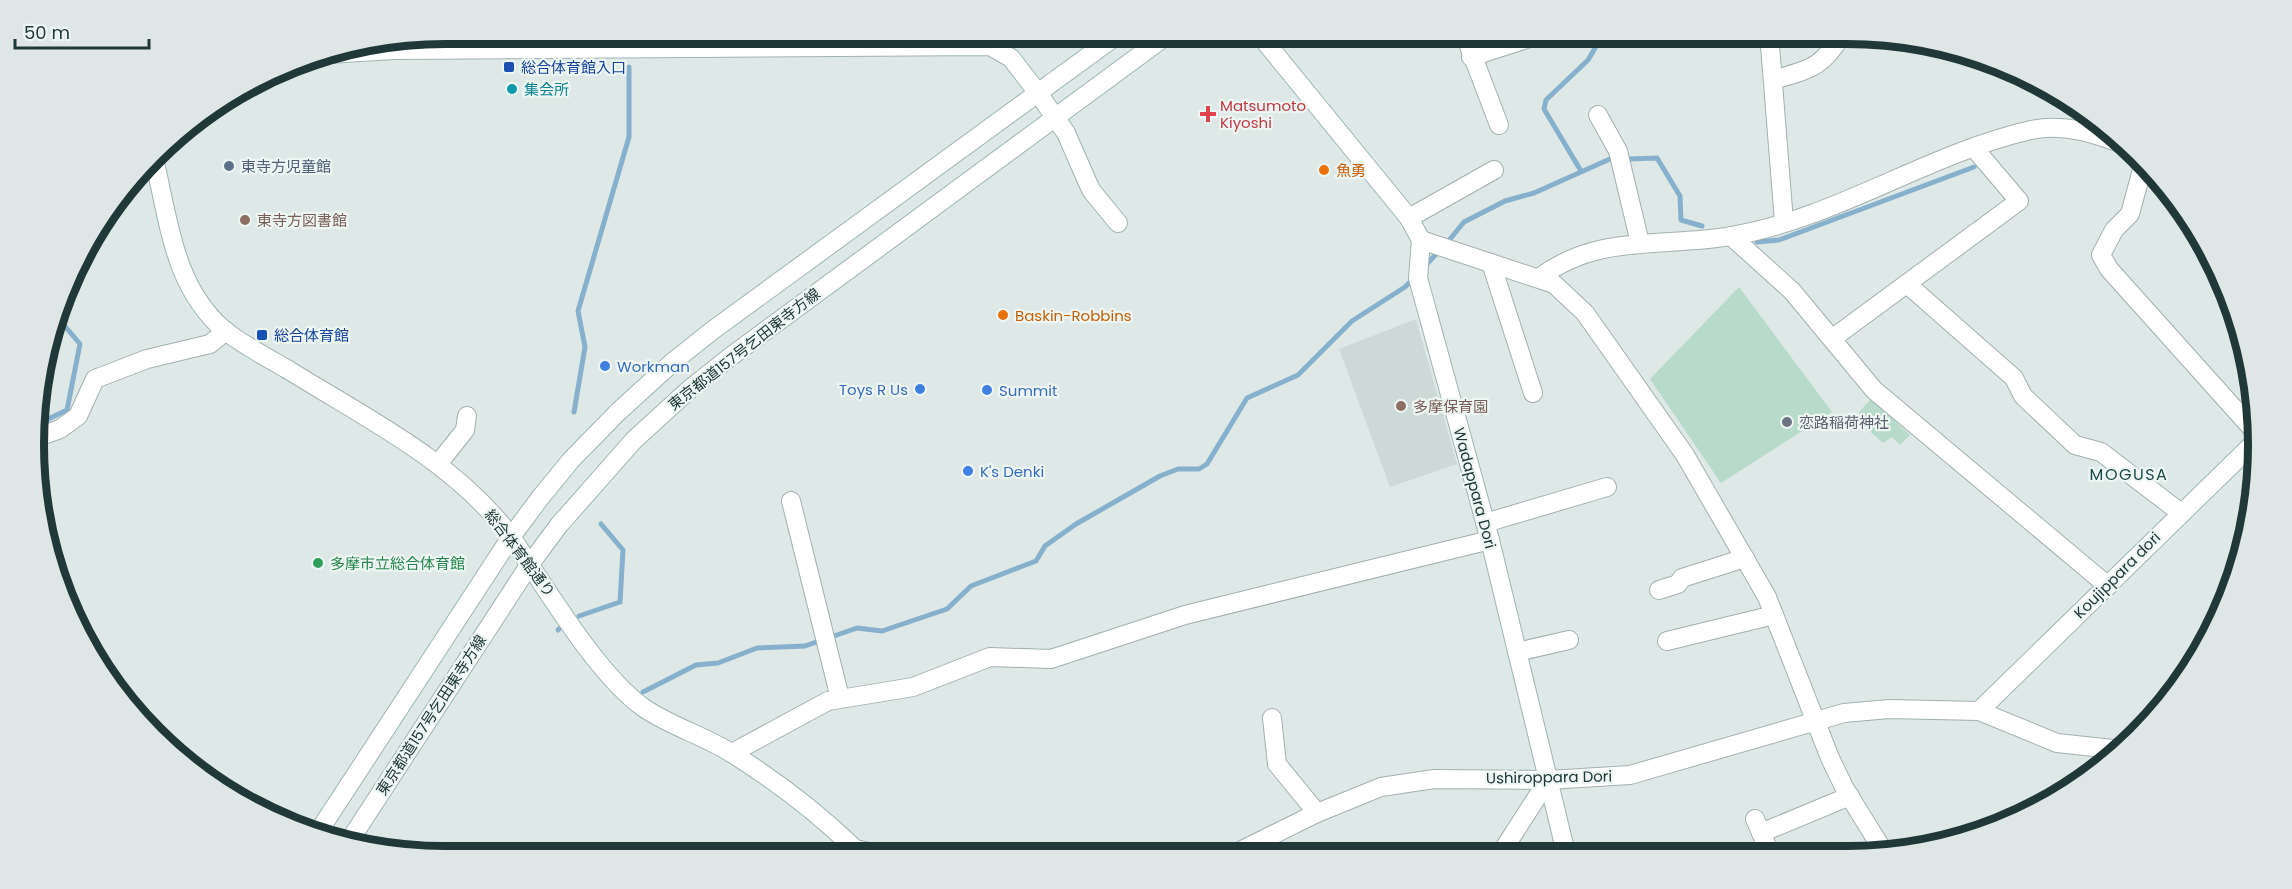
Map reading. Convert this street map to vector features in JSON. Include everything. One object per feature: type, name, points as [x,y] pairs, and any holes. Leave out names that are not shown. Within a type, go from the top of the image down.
[{"type":"street","points":[[361,52],[594,44]]},
{"type":"street","points":[[922,44],[980,44]]},
{"type":"street","points":[[1002,44],[1056,118],[1075,151],[1091,190],[1119,222]]},
{"type":"street","name":"東京都道157号乞田東寺方線","points":[[322,826],[511,537],[583,447],[674,361],[1105,44]]},
{"type":"street","points":[[1131,44],[1144,46],[1149,44]]},
{"type":"street","name":"東京都道157号乞田東寺方線","points":[[353,835],[530,564],[609,465],[691,388],[1156,44]]},
{"type":"street","points":[[1267,44],[1409,218],[1425,247],[1461,253],[1554,284],[1586,313],[1684,454],[1745,558],[1774,615],[1815,721],[1850,796],[1879,844]]},
{"type":"street","points":[[1467,44],[1499,125]]},
{"type":"street","points":[[1471,57],[1507,56],[1527,44]]},
{"type":"street","points":[[1770,44],[1784,222]]},
{"type":"street","points":[[1773,80],[1811,69],[1830,54],[1836,44]]},
{"type":"street","points":[[1598,115],[1618,151],[1640,243]]},
{"type":"street","points":[[1539,278],[1558,263],[1594,249],[1731,236],[1784,222],[1974,148],[2032,130],[2067,127],[2105,137]]},
{"type":"street","points":[[1833,338],[2019,201],[1974,148]]},
{"type":"street","name":"総合体育館通り","points":[[156,167],[179,266],[198,300],[226,331],[438,464],[489,511],[511,537],[603,668],[631,697],[657,716],[732,753],[789,794],[851,846]]},
{"type":"street","points":[[1409,218],[1494,170]]},
{"type":"street","points":[[2141,172],[2130,214],[2114,230],[2100,255],[2109,269],[2248,424]]},
{"type":"street","points":[[1731,236],[1792,291],[1874,390],[2108,586]]},
{"type":"street","name":"Wadappara Dori","points":[[1425,247],[1418,278],[1487,532],[1564,846]]},
{"type":"street","points":[[1491,263],[1533,393]]},
{"type":"street","points":[[1907,284],[2014,378],[2023,396],[2075,444],[2101,452],[2181,513]]},
{"type":"street","points":[[44,435],[60,429],[78,416],[95,379],[147,360],[210,344],[226,331]]},
{"type":"street","points":[[438,464],[465,430],[467,416]]},
{"type":"street","name":"Koujippara dori","points":[[1979,711],[2248,449]]},
{"type":"street","points":[[732,753],[818,707],[840,698],[913,687],[990,657],[1051,659],[1185,615],[1487,532],[1606,487]]},
{"type":"street","points":[[791,501],[840,698]]},
{"type":"street","points":[[1659,590],[1678,584],[1682,578],[1745,558]]},
{"type":"street","points":[[1667,641],[1694,642],[1774,615]]},
{"type":"street","points":[[1517,652],[1569,640]]},
{"type":"street","name":"Ushiroppara Dori","points":[[1250,846],[1317,813],[1381,787],[1434,779],[1548,780],[1630,775],[1844,713],[1889,709],[1979,711]]},
{"type":"street","points":[[1979,711],[2058,743],[2109,749]]},
{"type":"street","points":[[1272,718],[1277,764],[1317,813]]},
{"type":"street","points":[[1506,846],[1548,780]]},
{"type":"street","points":[[1767,846],[1758,826],[1850,796]]},
{"type":"shaded area","name":"多摩保育園","points":[[1416,319],[1457,464],[1390,487],[1339,349]]},
{"type":"green space","points":[[1739,287],[1832,412],[1721,483],[1650,379]]},
{"type":"green space","points":[[1871,399],[1910,435],[1900,445],[1892,437],[1883,443],[1866,428],[1859,412]]},
{"type":"waterway","points":[[1581,171],[1544,109],[1546,100],[1588,60],[1597,44]]},
{"type":"waterway","points":[[574,412],[585,347],[578,311],[629,137],[629,67]]},
{"type":"waterway","points":[[1628,159],[1657,158],[1680,196],[1681,220],[1702,226]]},
{"type":"waterway","points":[[1446,244],[1464,222],[1505,201],[1534,193],[1610,159]]},
{"type":"waterway","points":[[1757,242],[1779,240],[1974,167]]},
{"type":"waterway","points":[[1423,268],[1440,250]]},
{"type":"waterway","points":[[643,692],[696,665],[718,663],[757,648],[805,646],[857,628],[882,631],[947,609],[971,586],[1036,561],[1045,546],[1076,524],[1160,476],[1178,469],[1199,469],[1207,464],[1247,398],[1298,375],[1352,321],[1405,287],[1413,279]]},
{"type":"waterway","points":[[44,421],[67,410],[80,344],[63,323]]},
{"type":"waterway","points":[[579,616],[620,602],[623,550],[601,524]]},
{"type":"place","name":"総合体育館入口","points":[[509,67]]},
{"type":"place","name":"集会所","points":[[512,89]]},
{"type":"place","name":"Matsumoto Kiyoshi","points":[[1208,114]]},
{"type":"place","name":"東寺方児童館","points":[[229,166]]},
{"type":"place","name":"魚勇","points":[[1324,170]]},
{"type":"place","name":"東寺方図書館","points":[[245,220]]},
{"type":"place","name":"Baskin-Robbins","points":[[1003,315]]},
{"type":"place","name":"総合体育館","points":[[262,335]]},
{"type":"place","name":"Workman","points":[[605,366]]},
{"type":"place","name":"Toys R Us","points":[[920,389]]},
{"type":"place","name":"Summit","points":[[987,390]]},
{"type":"place","name":"多摩保育園","points":[[1401,406]]},
{"type":"place","name":"恋路稲荷神社","points":[[1787,422]]},
{"type":"place","name":"K's Denki","points":[[968,471]]},
{"type":"place","name":"多摩市立総合体育館","points":[[318,563]]},
{"type":"district","name":"MOGUSA","points":[[2129,474]]}]
